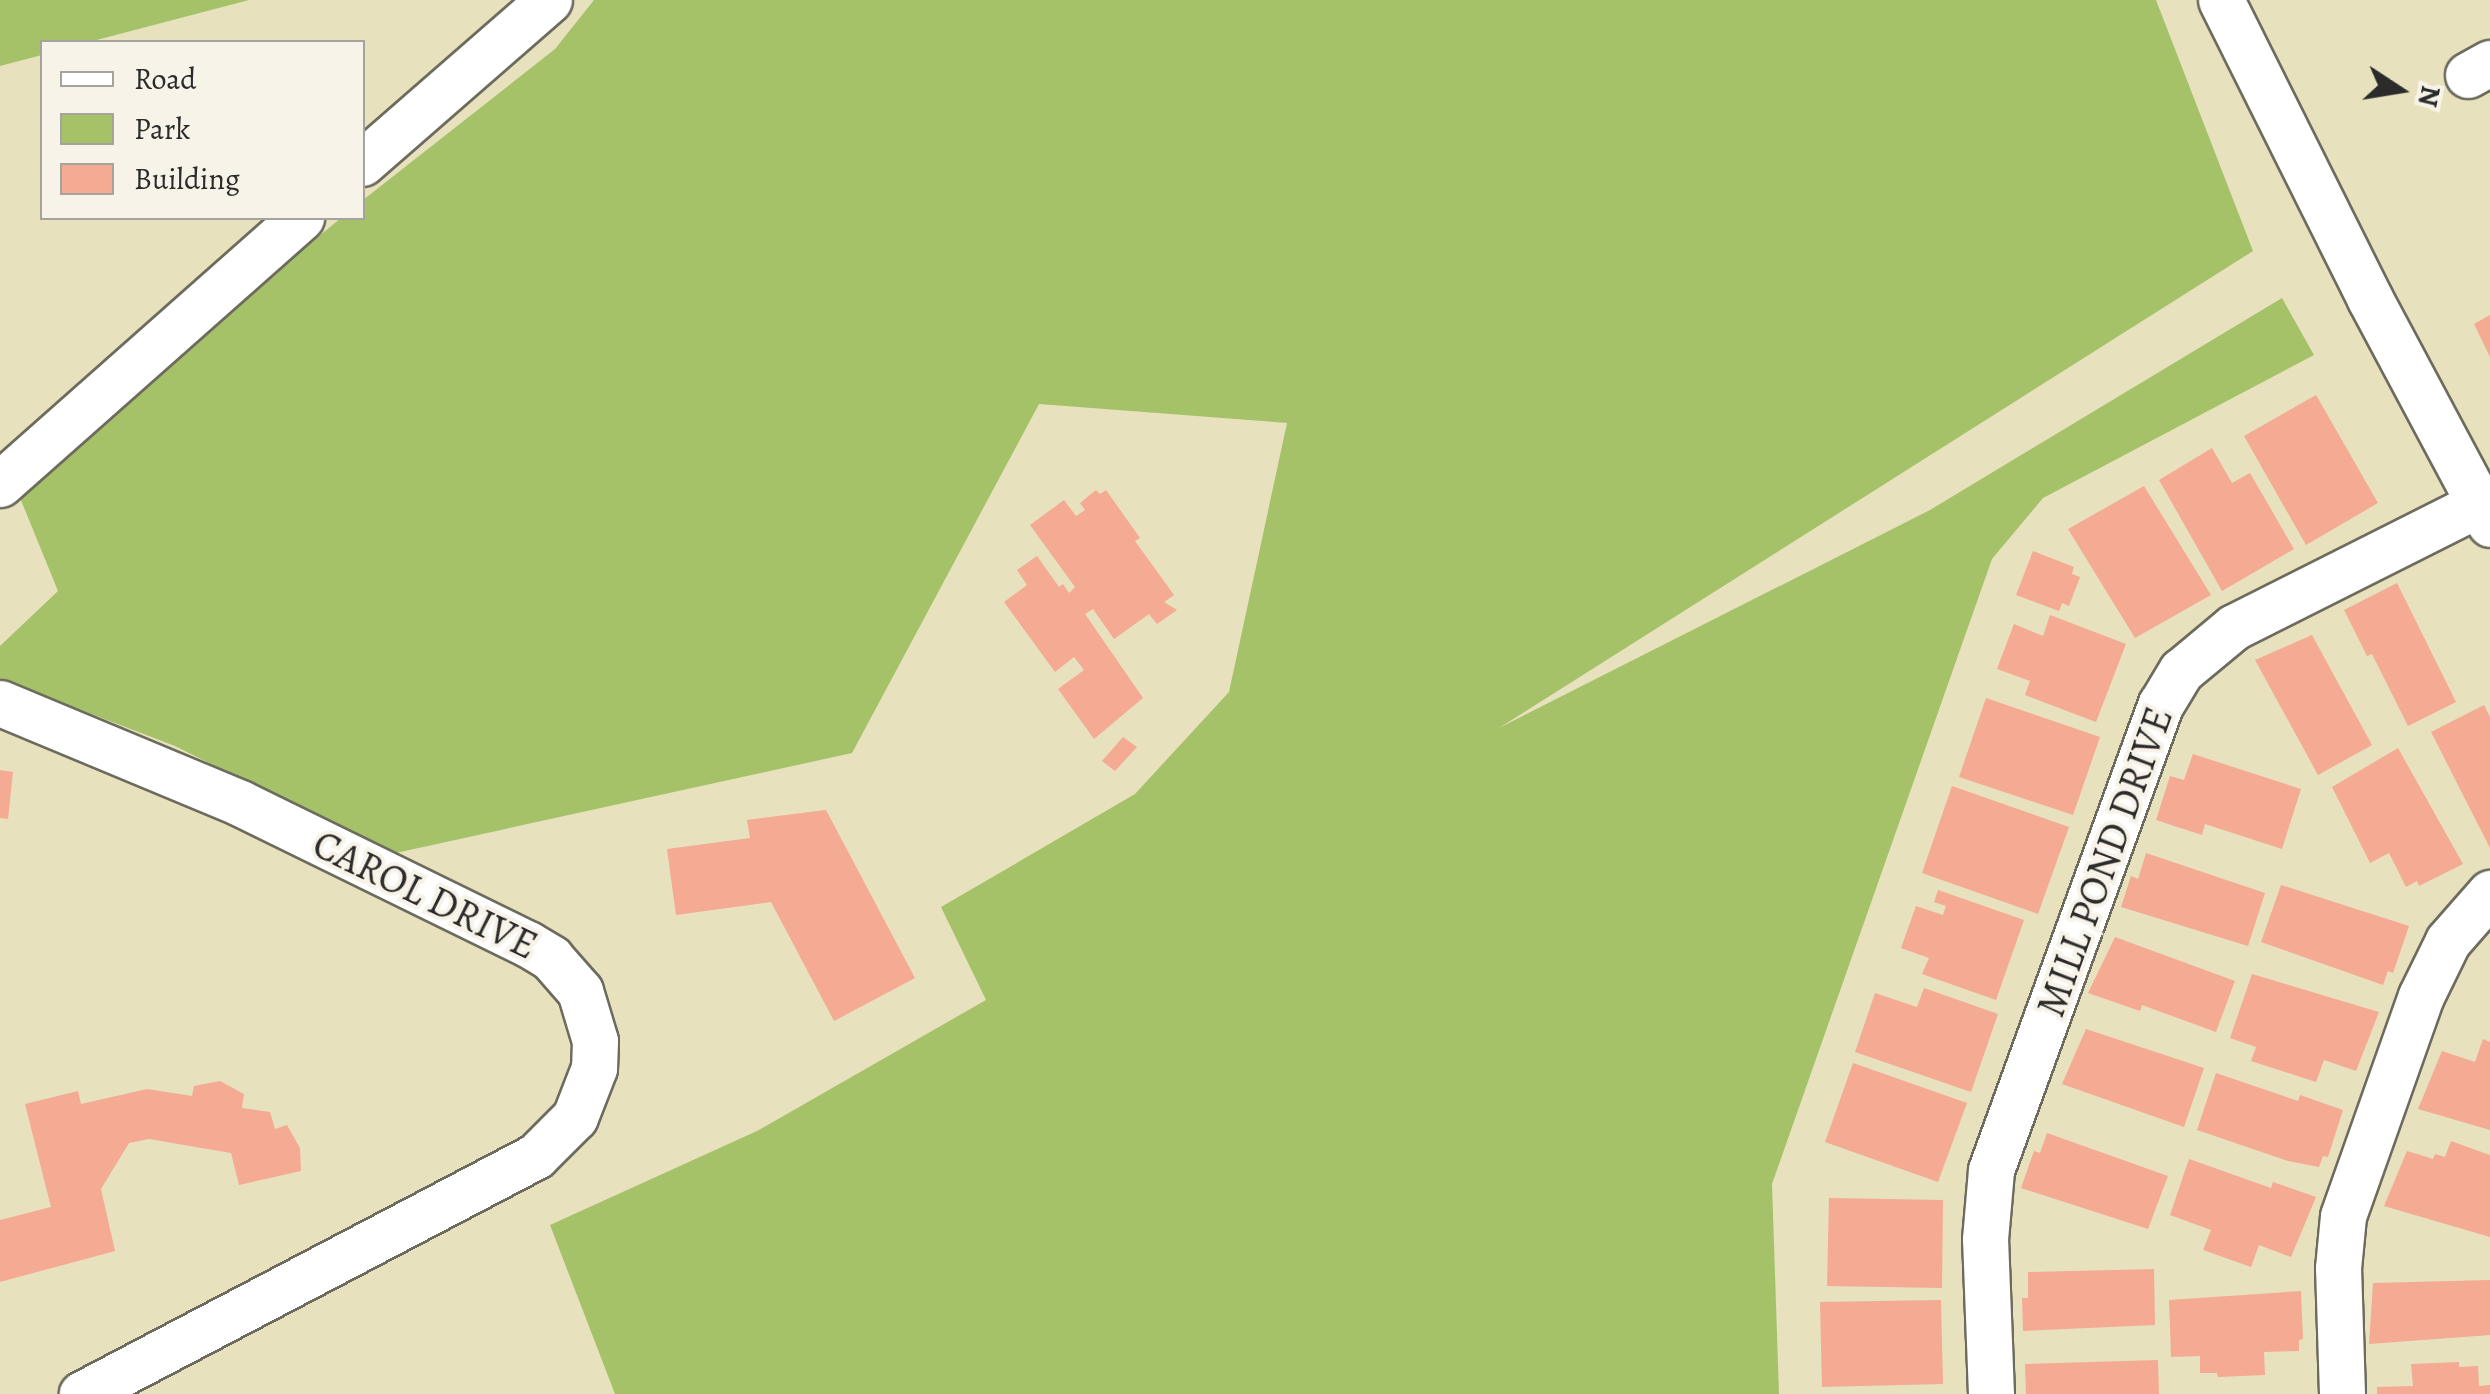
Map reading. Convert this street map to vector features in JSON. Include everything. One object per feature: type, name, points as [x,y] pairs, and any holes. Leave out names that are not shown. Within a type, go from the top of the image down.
[{"type":"street","points":[[365,160],[550,0]]},
{"type":"street","name":"MILL POND DRIVE","points":[[1990,1394],[1985,1239],[1991,1170],[2160,704],[2181,671],[2234,628],[2487,508],[2370,299],[2222,0]]},
{"type":"street","points":[[0,484],[299,220]]},
{"type":"street","name":"CAROL DRIVE","points":[[0,702],[240,803],[528,944],[551,958],[580,991],[595,1041],[594,1068],[576,1117],[536,1156],[82,1394]]},
{"type":"street","points":[[2342,1394],[2338,1268],[2344,1216],[2422,996],[2448,941],[2490,893]]},
{"type":"green space","points":[[0,0],[249,0],[97,40],[40,40],[40,56],[0,66]]},
{"type":"green space","points":[[594,0],[2156,0],[2253,251],[1499,728],[1930,510],[2282,298],[2314,355],[2043,498],[1992,559],[1772,1184],[1779,1394],[615,1394],[550,1225],[757,1131],[986,1000],[941,907],[1135,794],[1229,692],[1287,423],[1039,404],[852,753],[391,854],[175,746],[0,679],[0,646],[58,591],[16,488],[339,220],[365,220],[365,198],[555,49]]},
{"type":"building","points":[[2490,315],[2490,357],[2474,324]]},
{"type":"building","points":[[2316,395],[2378,503],[2306,545],[2244,436]]},
{"type":"building","points":[[2212,448],[2232,483],[2250,473],[2294,549],[2222,591],[2159,480]]},
{"type":"building","points":[[2144,486],[2211,595],[2135,638],[2068,529]]},
{"type":"building","points":[[1096,490],[1100,494],[1106,490],[1140,538],[1135,541],[1174,595],[1164,602],[1177,610],[1157,624],[1149,614],[1114,639],[1093,609],[1085,614],[1143,698],[1094,739],[1058,689],[1084,670],[1074,657],[1055,672],[1004,602],[1027,585],[1017,570],[1037,556],[1059,587],[1063,584],[1069,593],[1075,587],[1030,525],[1064,500],[1076,516],[1085,510],[1080,503]]},
{"type":"building","points":[[2033,551],[2074,567],[2072,574],[2080,577],[2069,606],[2062,603],[2059,611],[2016,595]]},
{"type":"building","points":[[2397,583],[2456,702],[2408,726],[2372,654],[2367,656],[2344,610]]},
{"type":"building","points":[[2050,615],[2126,644],[2096,722],[2025,695],[2030,681],[1997,669],[2014,624],[2043,636]]},
{"type":"building","points":[[2312,635],[2372,745],[2318,775],[2255,660]]},
{"type":"building","points":[[1986,698],[2100,737],[2073,815],[1959,777]]},
{"type":"building","points":[[2484,705],[2490,717],[2490,848],[2431,732]]},
{"type":"building","points":[[1123,737],[1137,747],[1115,771],[1102,761]]},
{"type":"building","points":[[2398,748],[2463,864],[2419,886],[2417,881],[2406,887],[2389,853],[2370,863],[2332,787]]},
{"type":"building","points":[[2193,754],[2301,789],[2282,849],[2205,824],[2202,835],[2156,820],[2170,776],[2184,780]]},
{"type":"building","points":[[0,770],[13,772],[8,819],[0,818]]},
{"type":"building","points":[[1952,786],[2069,827],[2038,914],[1922,873]]},
{"type":"building","points":[[826,810],[915,978],[834,1021],[771,902],[676,915],[667,849],[750,838],[747,820]]},
{"type":"building","points":[[2146,853],[2265,893],[2248,946],[2121,907],[2131,876],[2138,879]]},
{"type":"building","points":[[2281,885],[2409,926],[2393,973],[2388,971],[2383,985],[2261,942]]},
{"type":"building","points":[[1938,890],[2024,920],[1996,1000],[1922,974],[1929,958],[1901,948],[1916,906],[1943,915],[1946,906],[1934,902]]},
{"type":"building","points":[[2115,937],[2235,981],[2216,1032],[2142,1005],[2140,1011],[2088,993]]},
{"type":"building","points":[[2252,974],[2379,1012],[2356,1071],[2324,1060],[2316,1082],[2251,1061],[2256,1047],[2230,1038]]},
{"type":"building","points":[[1924,988],[1998,1014],[1971,1092],[1855,1052],[1875,993],[1917,1007]]},
{"type":"building","points":[[2086,1029],[2204,1068],[2184,1127],[2062,1084]]},
{"type":"building","points":[[2483,1039],[2490,1042],[2490,1130],[2418,1109],[2442,1051],[2475,1062]]},
{"type":"building","points":[[1853,1063],[1967,1103],[1938,1182],[1825,1142]]},
{"type":"building","points":[[2216,1073],[2298,1101],[2300,1095],[2343,1110],[2328,1157],[2323,1156],[2319,1167],[2288,1161],[2197,1130]]},
{"type":"building","points":[[220,1081],[244,1094],[242,1108],[270,1112],[275,1129],[287,1125],[300,1148],[301,1171],[239,1185],[231,1153],[149,1139],[129,1143],[101,1189],[115,1251],[0,1282],[0,1220],[51,1207],[25,1104],[78,1091],[81,1104],[147,1089],[192,1096],[194,1086]]},
{"type":"building","points":[[2047,1133],[2168,1176],[2148,1229],[2021,1188],[2034,1151],[2040,1153]]},
{"type":"building","points":[[2451,1141],[2490,1155],[2490,1237],[2384,1206],[2407,1151],[2433,1159],[2435,1154],[2445,1157]]},
{"type":"building","points":[[2189,1159],[2271,1188],[2273,1182],[2316,1197],[2291,1257],[2259,1245],[2251,1267],[2203,1250],[2211,1230],[2170,1215]]},
{"type":"building","points":[[1829,1198],[1943,1200],[1942,1288],[1827,1286]]},
{"type":"building","points":[[2154,1269],[2155,1325],[2023,1331],[2022,1298],[2028,1298],[2028,1272]]},
{"type":"building","points":[[2490,1280],[2490,1335],[2369,1344],[2373,1283]]},
{"type":"building","points":[[2301,1291],[2303,1339],[2299,1340],[2299,1351],[2264,1352],[2265,1375],[2218,1377],[2217,1373],[2200,1373],[2200,1356],[2171,1357],[2169,1300]]},
{"type":"building","points":[[1941,1300],[1943,1384],[1822,1387],[1820,1302]]},
{"type":"building","points":[[2158,1360],[2159,1394],[2026,1394],[2025,1364]]},
{"type":"building","points":[[2459,1362],[2459,1367],[2478,1366],[2479,1386],[2490,1385],[2490,1394],[2377,1394],[2377,1387],[2413,1386],[2411,1364]]}]
